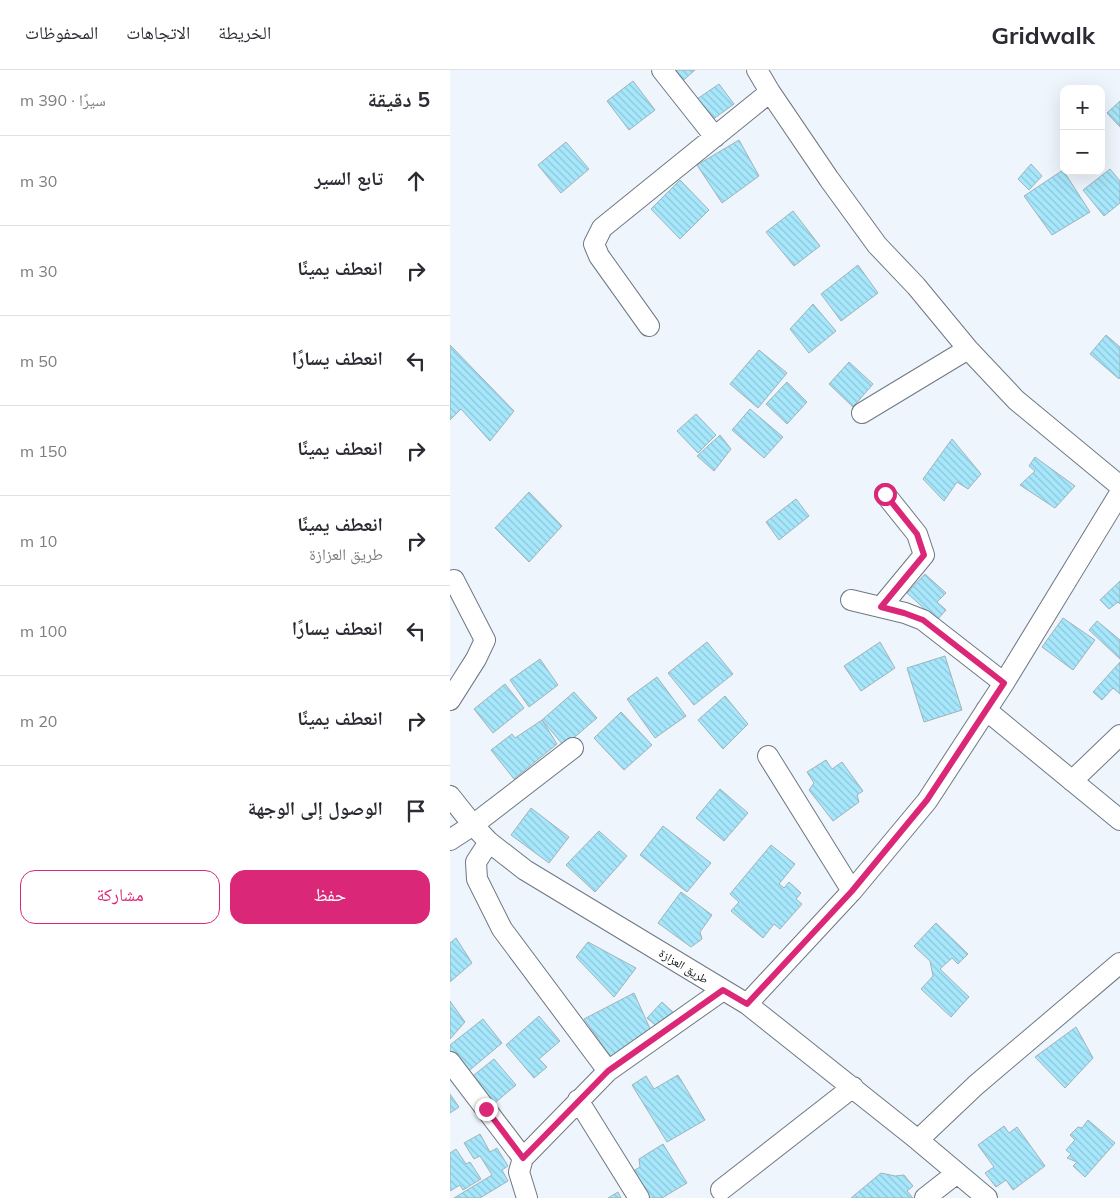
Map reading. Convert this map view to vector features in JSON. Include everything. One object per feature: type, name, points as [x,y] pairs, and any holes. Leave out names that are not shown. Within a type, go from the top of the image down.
[{"type":"street","points":[[662,70],[715,137]]},
{"type":"street","points":[[757,70],[829,179],[877,245],[916,286],[968,349],[1016,400],[1120,486]]},
{"type":"street","points":[[649,326],[599,256],[594,244],[602,228],[770,92]]},
{"type":"street","points":[[862,414],[968,349]]},
{"type":"street","points":[[747,1004],[852,891],[927,800],[1004,683],[1120,493]]},
{"type":"street","points":[[881,607],[924,555],[917,534],[885,494]]},
{"type":"street","points":[[450,700],[476,659],[485,640],[454,580]]},
{"type":"street","points":[[851,600],[904,613],[923,620],[1004,683]]},
{"type":"street","points":[[986,710],[1120,820]]},
{"type":"street","points":[[1072,781],[1120,735]]},
{"type":"street","points":[[450,840],[473,826],[573,748]]},
{"type":"street","points":[[768,756],[852,891]]},
{"type":"street","name":"طريق العزازة","points":[[450,796],[473,826],[525,870],[747,1004],[853,1087],[987,1198]]},
{"type":"street","points":[[490,842],[476,862],[477,880],[502,929],[608,1071]]},
{"type":"street","points":[[918,1140],[976,1085],[1120,963]]},
{"type":"street","points":[[527,1198],[520,1172],[523,1158],[608,1071],[723,990]]},
{"type":"street","points":[[450,1062],[523,1158]]},
{"type":"street","points":[[722,1190],[853,1087]]},
{"type":"street","points":[[578,1100],[639,1198]]},
{"type":"street","points":[[925,1198],[957,1173]]},
{"type":"building","points":[[664,70],[695,70],[677,86]]},
{"type":"building","points":[[633,81],[655,110],[629,130],[607,101]]},
{"type":"building","points":[[719,84],[734,104],[712,120],[697,99]]},
{"type":"building","points":[[1120,101],[1120,127],[1107,113]]},
{"type":"building","points":[[739,140],[759,176],[722,203],[697,165]]},
{"type":"building","points":[[566,142],[589,169],[561,193],[538,165]]},
{"type":"building","points":[[1031,164],[1042,176],[1029,190],[1018,179]]},
{"type":"building","points":[[1110,169],[1120,181],[1120,203],[1104,216],[1083,190],[1102,175],[1105,175]]},
{"type":"building","points":[[1060,172],[1060,175],[1066,175],[1090,212],[1052,235],[1024,196]]},
{"type":"building","points":[[680,180],[709,210],[680,239],[651,209]]},
{"type":"building","points":[[793,211],[820,246],[794,266],[766,232]]},
{"type":"building","points":[[858,265],[878,293],[841,321],[821,294]]},
{"type":"building","points":[[813,304],[836,331],[809,353],[790,329]]},
{"type":"building","points":[[1106,335],[1120,347],[1119,379],[1090,354]]},
{"type":"building","points":[[450,345],[514,411],[490,441],[461,409],[450,420]]},
{"type":"building","points":[[759,350],[787,373],[758,408],[730,384]]},
{"type":"building","points":[[849,362],[873,384],[853,407],[829,384]]},
{"type":"building","points":[[787,382],[807,402],[787,424],[766,404]]},
{"type":"building","points":[[750,409],[783,437],[764,458],[732,430]]},
{"type":"building","points":[[696,414],[716,435],[698,453],[677,431]]},
{"type":"building","points":[[720,435],[731,449],[714,471],[697,456]]},
{"type":"building","points":[[952,439],[981,474],[968,489],[957,482],[944,501],[923,479]]},
{"type":"building","points":[[1035,457],[1075,486],[1055,508],[1020,485],[1035,471],[1029,466]]},
{"type":"building","points":[[529,492],[562,526],[529,562],[495,528]]},
{"type":"building","points":[[796,499],[809,516],[779,540],[766,522]]},
{"type":"building","points":[[925,574],[946,593],[937,602],[946,610],[937,620],[907,593]]},
{"type":"building","points":[[1120,581],[1120,604],[1118,602],[1109,609],[1100,600]]},
{"type":"building","points":[[1063,618],[1095,640],[1073,670],[1042,647]]},
{"type":"building","points":[[1097,621],[1120,640],[1120,659],[1089,630]]},
{"type":"building","points":[[707,642],[733,674],[694,705],[668,673]]},
{"type":"building","points":[[880,642],[895,668],[861,691],[844,666]]},
{"type":"building","points":[[945,656],[962,710],[924,722],[907,668]]},
{"type":"building","points":[[540,659],[558,685],[529,707],[510,680]]},
{"type":"building","points":[[1120,662],[1120,694],[1113,688],[1102,700],[1093,692]]},
{"type":"building","points":[[657,677],[686,716],[655,738],[627,699]]},
{"type":"building","points":[[505,684],[524,708],[493,733],[474,709]]},
{"type":"building","points":[[574,692],[597,718],[564,746],[542,720]]},
{"type":"building","points":[[725,696],[748,724],[723,749],[698,720]]},
{"type":"building","points":[[621,712],[652,745],[624,770],[594,738]]},
{"type":"building","points":[[542,720],[557,744],[514,779],[491,750],[512,734],[515,738]]},
{"type":"building","points":[[826,760],[832,769],[842,762],[863,791],[857,795],[859,802],[833,821],[809,790],[814,783],[807,772]]},
{"type":"building","points":[[720,789],[748,813],[724,841],[696,818]]},
{"type":"building","points":[[531,808],[569,837],[549,863],[511,835]]},
{"type":"building","points":[[663,826],[711,863],[687,892],[640,855]]},
{"type":"building","points":[[599,831],[627,856],[595,892],[566,865]]},
{"type":"building","points":[[771,845],[795,864],[779,884],[784,888],[789,882],[801,893],[796,899],[802,904],[780,929],[774,924],[763,938],[731,911],[739,902],[730,894]]},
{"type":"building","points":[[681,892],[712,915],[700,932],[702,939],[691,947],[658,923]]},
{"type":"building","points":[[936,923],[968,954],[958,964],[952,958],[940,969],[969,997],[951,1017],[921,989],[933,976],[930,961],[914,946]]},
{"type":"building","points":[[456,938],[472,963],[450,982],[450,943]]},
{"type":"building","points":[[588,942],[636,968],[614,997],[576,957]]},
{"type":"building","points":[[634,993],[652,1033],[614,1061],[584,1019]]},
{"type":"building","points":[[450,1001],[465,1022],[450,1039]]},
{"type":"building","points":[[662,1002],[676,1015],[661,1030],[647,1018]]},
{"type":"building","points":[[539,1016],[560,1041],[539,1059],[547,1067],[534,1078],[506,1045]]},
{"type":"building","points":[[483,1019],[502,1043],[465,1074],[450,1056],[450,1045]]},
{"type":"building","points":[[1076,1027],[1093,1058],[1065,1088],[1035,1057]]},
{"type":"building","points":[[494,1059],[516,1085],[490,1107],[469,1079]]},
{"type":"building","points":[[678,1075],[705,1120],[667,1142],[632,1085],[646,1076],[654,1089]]},
{"type":"building","points":[[450,1094],[459,1107],[450,1113]]},
{"type":"building","points":[[1088,1120],[1115,1143],[1085,1177],[1073,1166],[1077,1162],[1067,1158],[1071,1154],[1066,1150],[1075,1140],[1070,1135],[1078,1127],[1082,1128]]},
{"type":"building","points":[[1004,1126],[1009,1133],[1017,1127],[1045,1166],[1013,1190],[1006,1180],[996,1187],[985,1173],[994,1167],[978,1145]]},
{"type":"building","points":[[480,1134],[490,1152],[497,1148],[508,1166],[502,1170],[508,1181],[480,1198],[454,1198],[492,1175],[480,1156],[474,1159],[464,1143]]},
{"type":"building","points":[[663,1144],[687,1183],[662,1198],[642,1198],[628,1174],[640,1167],[639,1159]]},
{"type":"building","points":[[456,1149],[466,1164],[470,1162],[481,1179],[463,1190],[460,1185],[450,1191],[450,1153]]},
{"type":"building","points":[[881,1173],[895,1176],[904,1175],[913,1186],[907,1191],[913,1198],[851,1198]]},
{"type":"building","points":[[618,1192],[621,1198],[608,1198]]},
{"type":"route","points":[[486,1109],[523,1158],[608,1071],[723,990],[747,1004],[852,891],[927,800],[1004,683],[923,620],[881,607],[924,555],[917,534],[885,494]]}]
